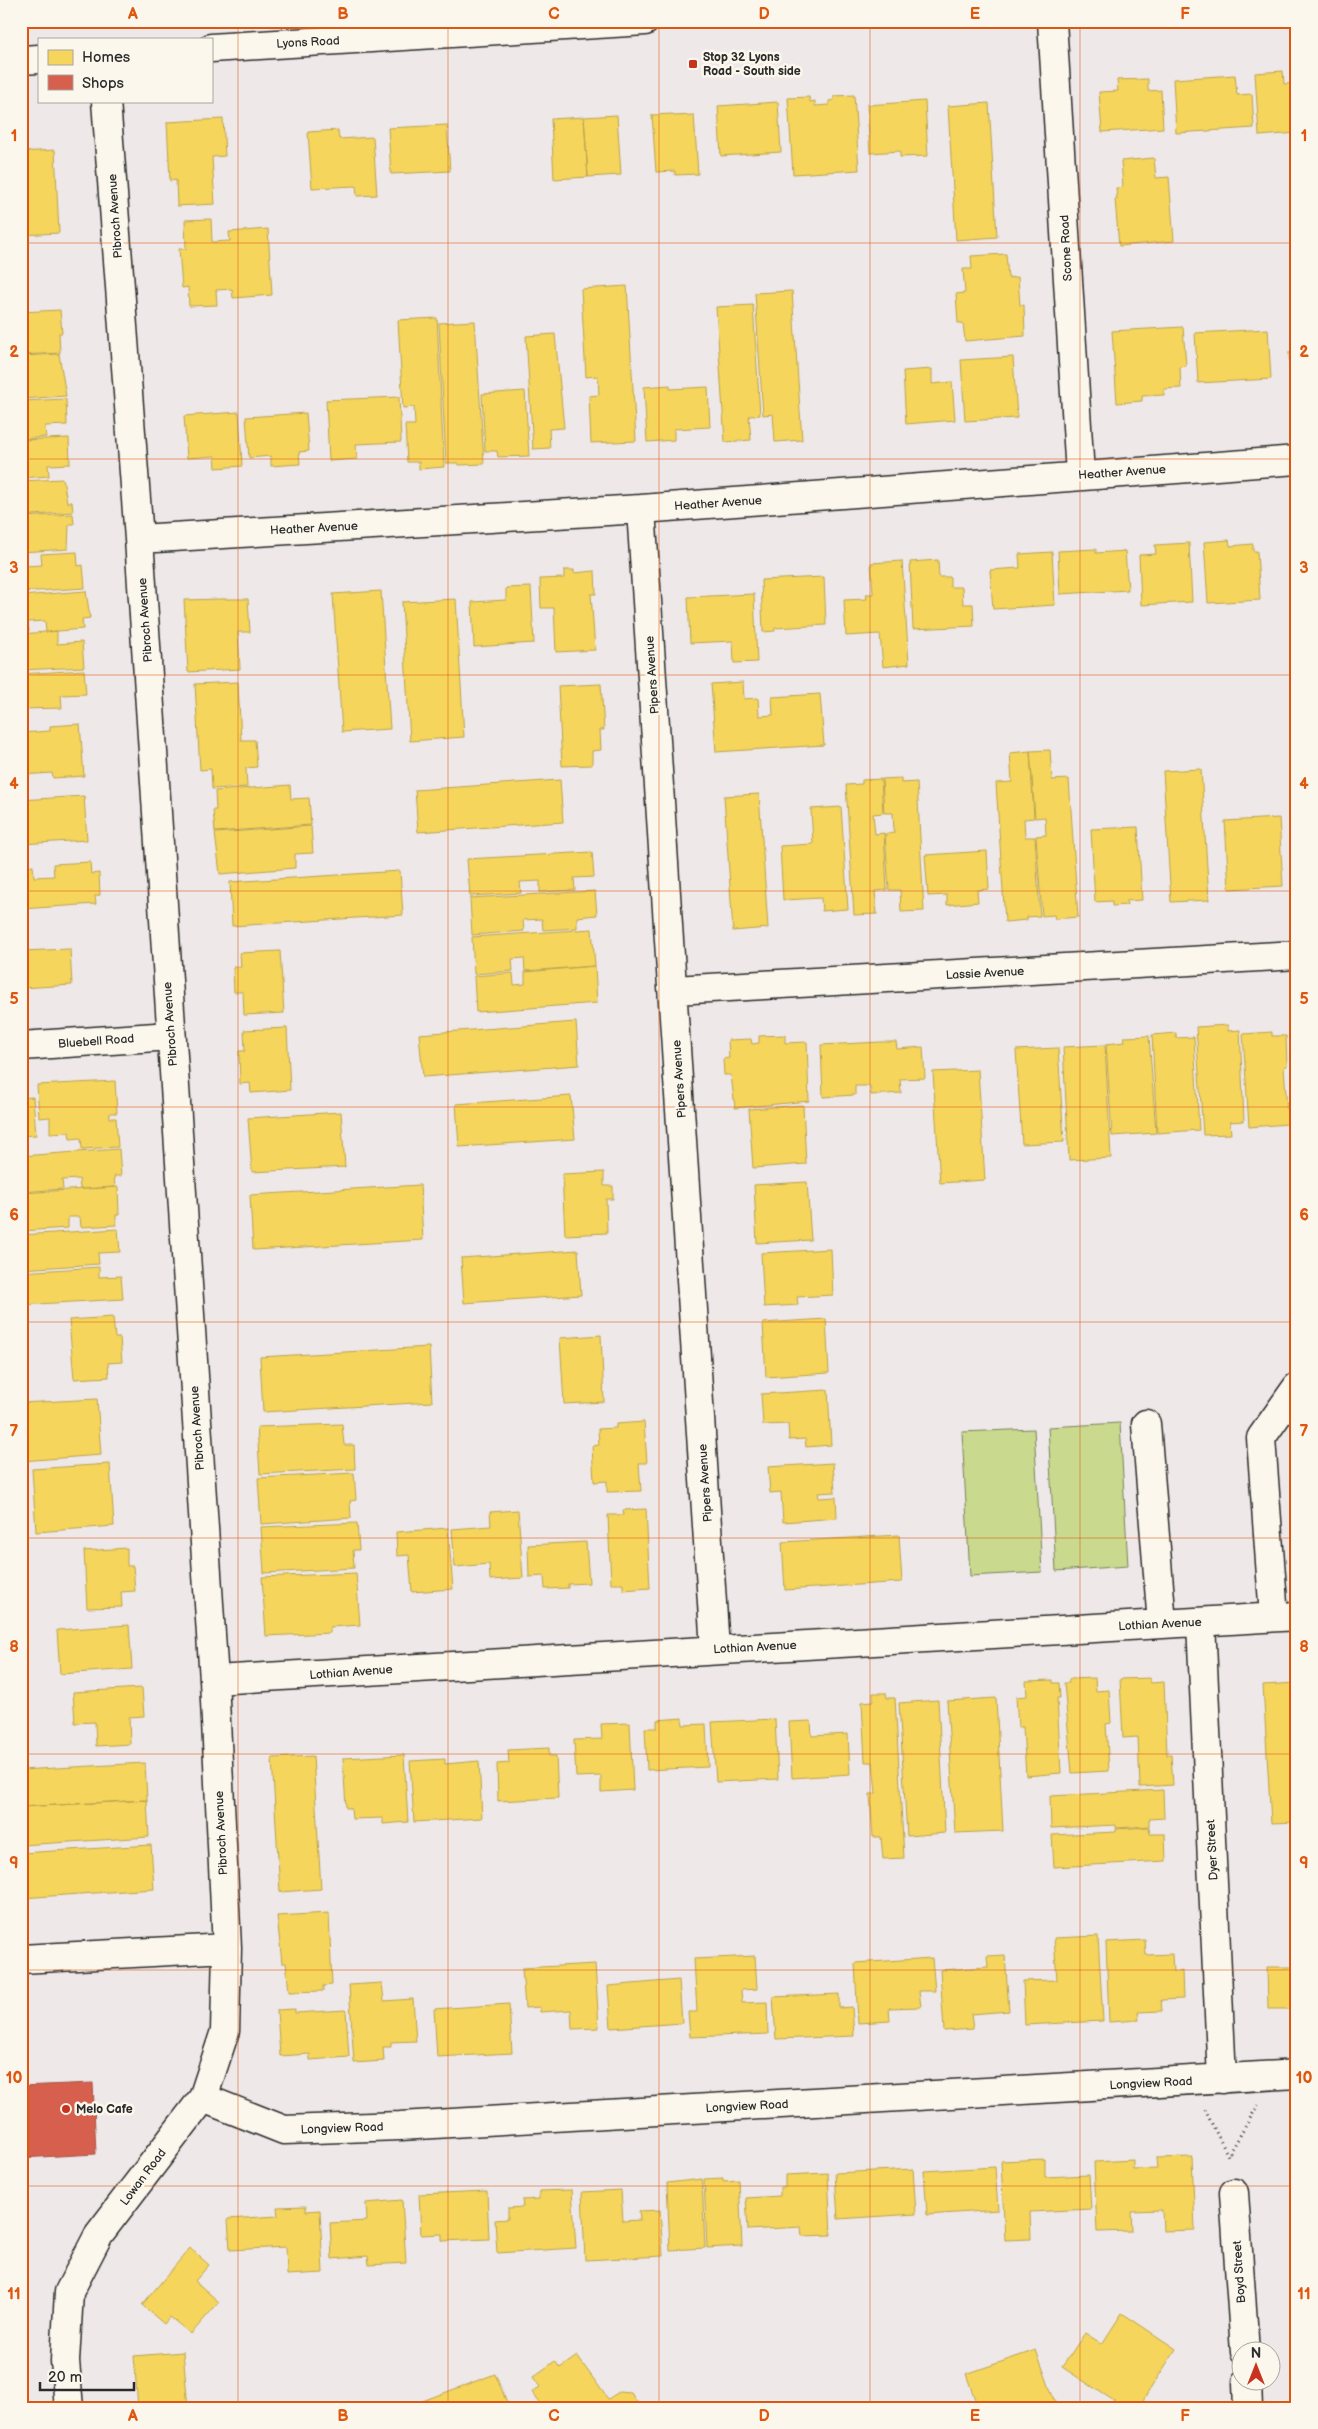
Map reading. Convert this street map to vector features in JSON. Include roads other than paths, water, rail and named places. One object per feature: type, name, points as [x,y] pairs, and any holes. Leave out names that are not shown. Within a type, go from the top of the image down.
[{"type":"street","name":"Lyons Road","points":[[212,48],[645,21]]},
{"type":"street","name":"Scone Road","points":[[1052,21],[1080,475]]},
{"type":"street","points":[[21,60],[38,59]]},
{"type":"street","name":"Pibroch Avenue","points":[[106,102],[139,539],[214,1680],[227,1948]]},
{"type":"street","name":"Heather Avenue","points":[[139,539],[640,508],[1297,460]]},
{"type":"street","name":"Pipers Avenue","points":[[640,508],[674,990],[715,1649]]},
{"type":"street","name":"Lassie Avenue","points":[[674,990],[1297,955]]},
{"type":"street","name":"Bluebell Road","points":[[21,1046],[171,1036]]},
{"type":"street","points":[[1286,1616],[1261,1438],[1297,1387]]},
{"type":"street","points":[[1146,1424],[1162,1624]]},
{"type":"street","name":"Lothian Avenue","points":[[214,1680],[1286,1616]]},
{"type":"street","name":"Dyer Street","points":[[1201,1622],[1222,2079]]},
{"type":"street","points":[[21,1959],[227,1948]]},
{"type":"street","name":"Lowan Road","points":[[69,2408],[65,2360],[69,2292],[100,2234],[203,2098],[225,2031],[227,1948]]},
{"type":"street","name":"Longview Road","points":[[203,2098],[284,2130],[410,2125],[1297,2074]]},
{"type":"street","name":"Boyd Street","points":[[1234,2193],[1243,2342]]},
{"type":"street","points":[[1247,2392],[1248,2408]]},
{"type":"place","name":"Stop 32 Lyons Road - South side","points":[[693,64]]},
{"type":"place","name":"Melo Cafe","points":[[66,2109]]}]
